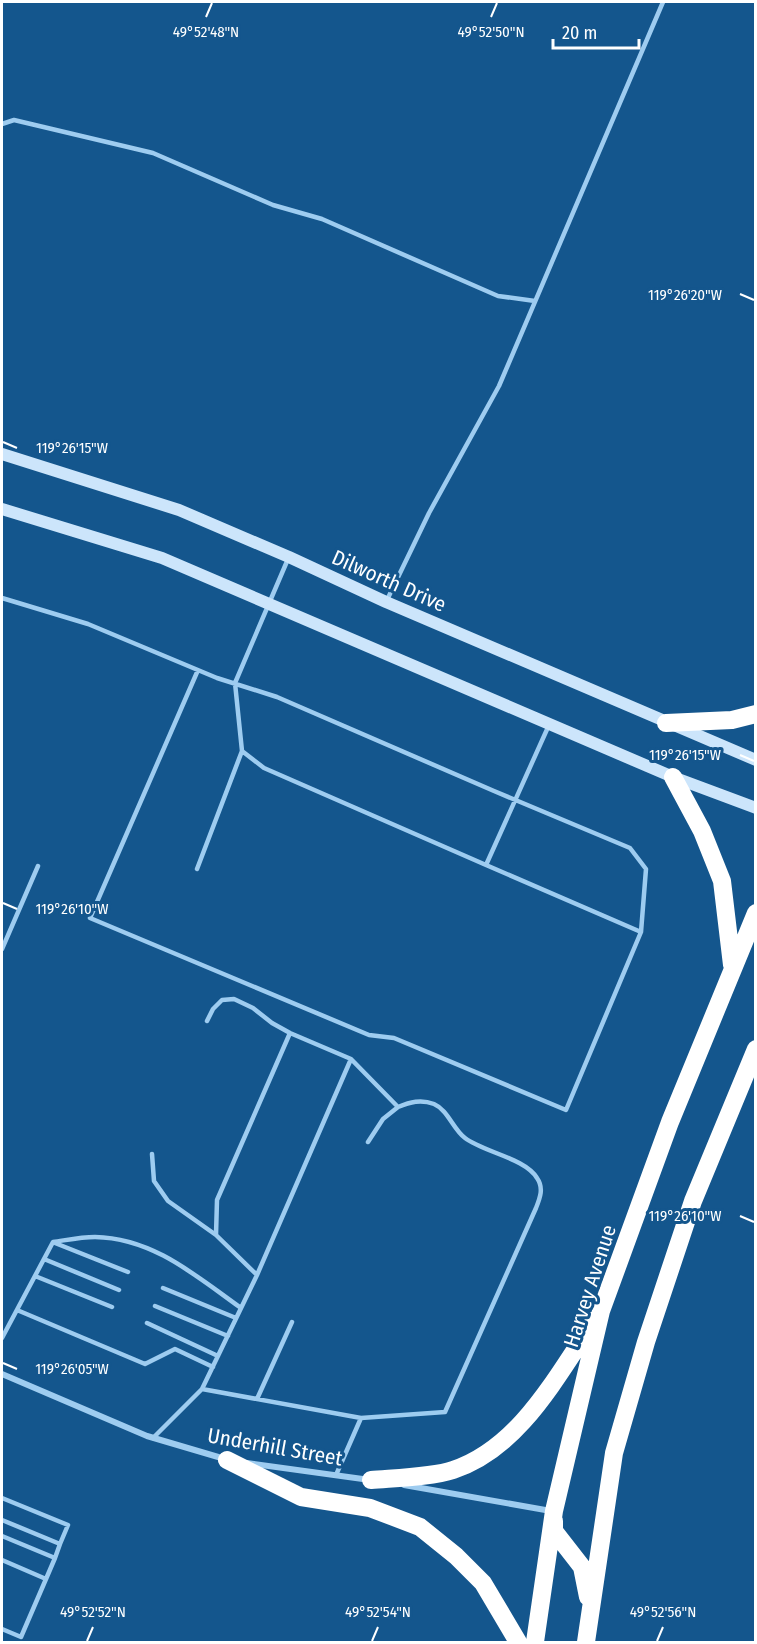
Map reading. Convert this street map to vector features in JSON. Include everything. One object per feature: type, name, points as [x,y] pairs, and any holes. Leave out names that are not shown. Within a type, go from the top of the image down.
[{"type":"highway","points":[[666,723],[732,720],[756,714]]},
{"type":"highway","points":[[673,777],[702,831],[722,880],[732,967]]},
{"type":"highway","name":"Harvey Avenue","points":[[535,1642],[554,1511],[601,1311],[670,1122],[756,913]]},
{"type":"highway","points":[[586,1642],[614,1453],[646,1342],[693,1201],[754,1054]]},
{"type":"highway","points":[[371,1480],[451,1471],[475,1461],[528,1417],[601,1311]]},
{"type":"highway","points":[[228,1460],[302,1497],[370,1508],[420,1527],[456,1556],[483,1583],[518,1642]]},
{"type":"highway","points":[[554,1511],[554,1531],[582,1567],[591,1608]]},
{"type":"main road","name":"Dilworth Drive","points":[[2,454],[179,510],[386,602],[756,760]]},
{"type":"main road","points":[[2,509],[162,558],[673,777],[756,808]]},
{"type":"street","name":"Underhill Street","points":[[2,1374],[153,1438],[228,1460],[371,1480],[554,1511]]},
{"type":"lane","points":[[386,602],[429,513],[492,400],[663,2]]},
{"type":"lane","points":[[2,124],[14,120],[153,153],[273,205],[322,219],[498,296],[535,301]]},
{"type":"lane","points":[[197,869],[242,751],[235,683],[289,557]]},
{"type":"lane","points":[[2,598],[88,624],[198,669],[277,697],[630,848],[646,869],[641,932],[566,1110],[394,1038],[369,1035],[90,918],[198,669]]},
{"type":"lane","points":[[486,866],[550,723]]},
{"type":"lane","points":[[242,751],[264,768],[641,932]]},
{"type":"lane","points":[[2,950],[38,866]]},
{"type":"lane","points":[[207,1021],[213,1009],[222,1000],[234,999],[253,1008],[290,1033],[351,1059],[398,1107]]},
{"type":"lane","points":[[216,1235],[217,1200],[290,1033]]},
{"type":"lane","points":[[153,1438],[202,1389],[257,1275],[351,1059]]},
{"type":"lane","points":[[202,1389],[361,1418],[445,1412],[536,1208],[542,1193],[539,1180],[534,1173],[511,1159],[465,1138],[437,1106],[426,1102],[411,1102],[398,1107],[383,1119],[368,1142]]},
{"type":"lane","points":[[152,1154],[154,1181],[168,1201],[216,1235],[257,1275]]},
{"type":"lane","points":[[53,1242],[94,1237],[136,1242],[177,1262],[241,1308]]},
{"type":"lane","points":[[2,1338],[53,1242]]},
{"type":"lane","points":[[53,1242],[128,1272]]},
{"type":"lane","points":[[44,1259],[119,1290]]},
{"type":"lane","points":[[35,1276],[112,1307]]},
{"type":"lane","points":[[163,1288],[236,1318]]},
{"type":"lane","points":[[155,1306],[228,1336]]},
{"type":"lane","points":[[17,1310],[145,1364],[175,1349],[213,1367]]},
{"type":"lane","points":[[257,1399],[292,1322]]},
{"type":"lane","points":[[147,1323],[218,1356]]},
{"type":"lane","points":[[336,1475],[361,1418]]},
{"type":"lane","points":[[2,1498],[68,1525],[20,1640],[2,1629]]},
{"type":"lane","points":[[2,1520],[60,1544]]},
{"type":"lane","points":[[2,1536],[55,1558]]},
{"type":"lane","points":[[2,1560],[46,1579]]}]
